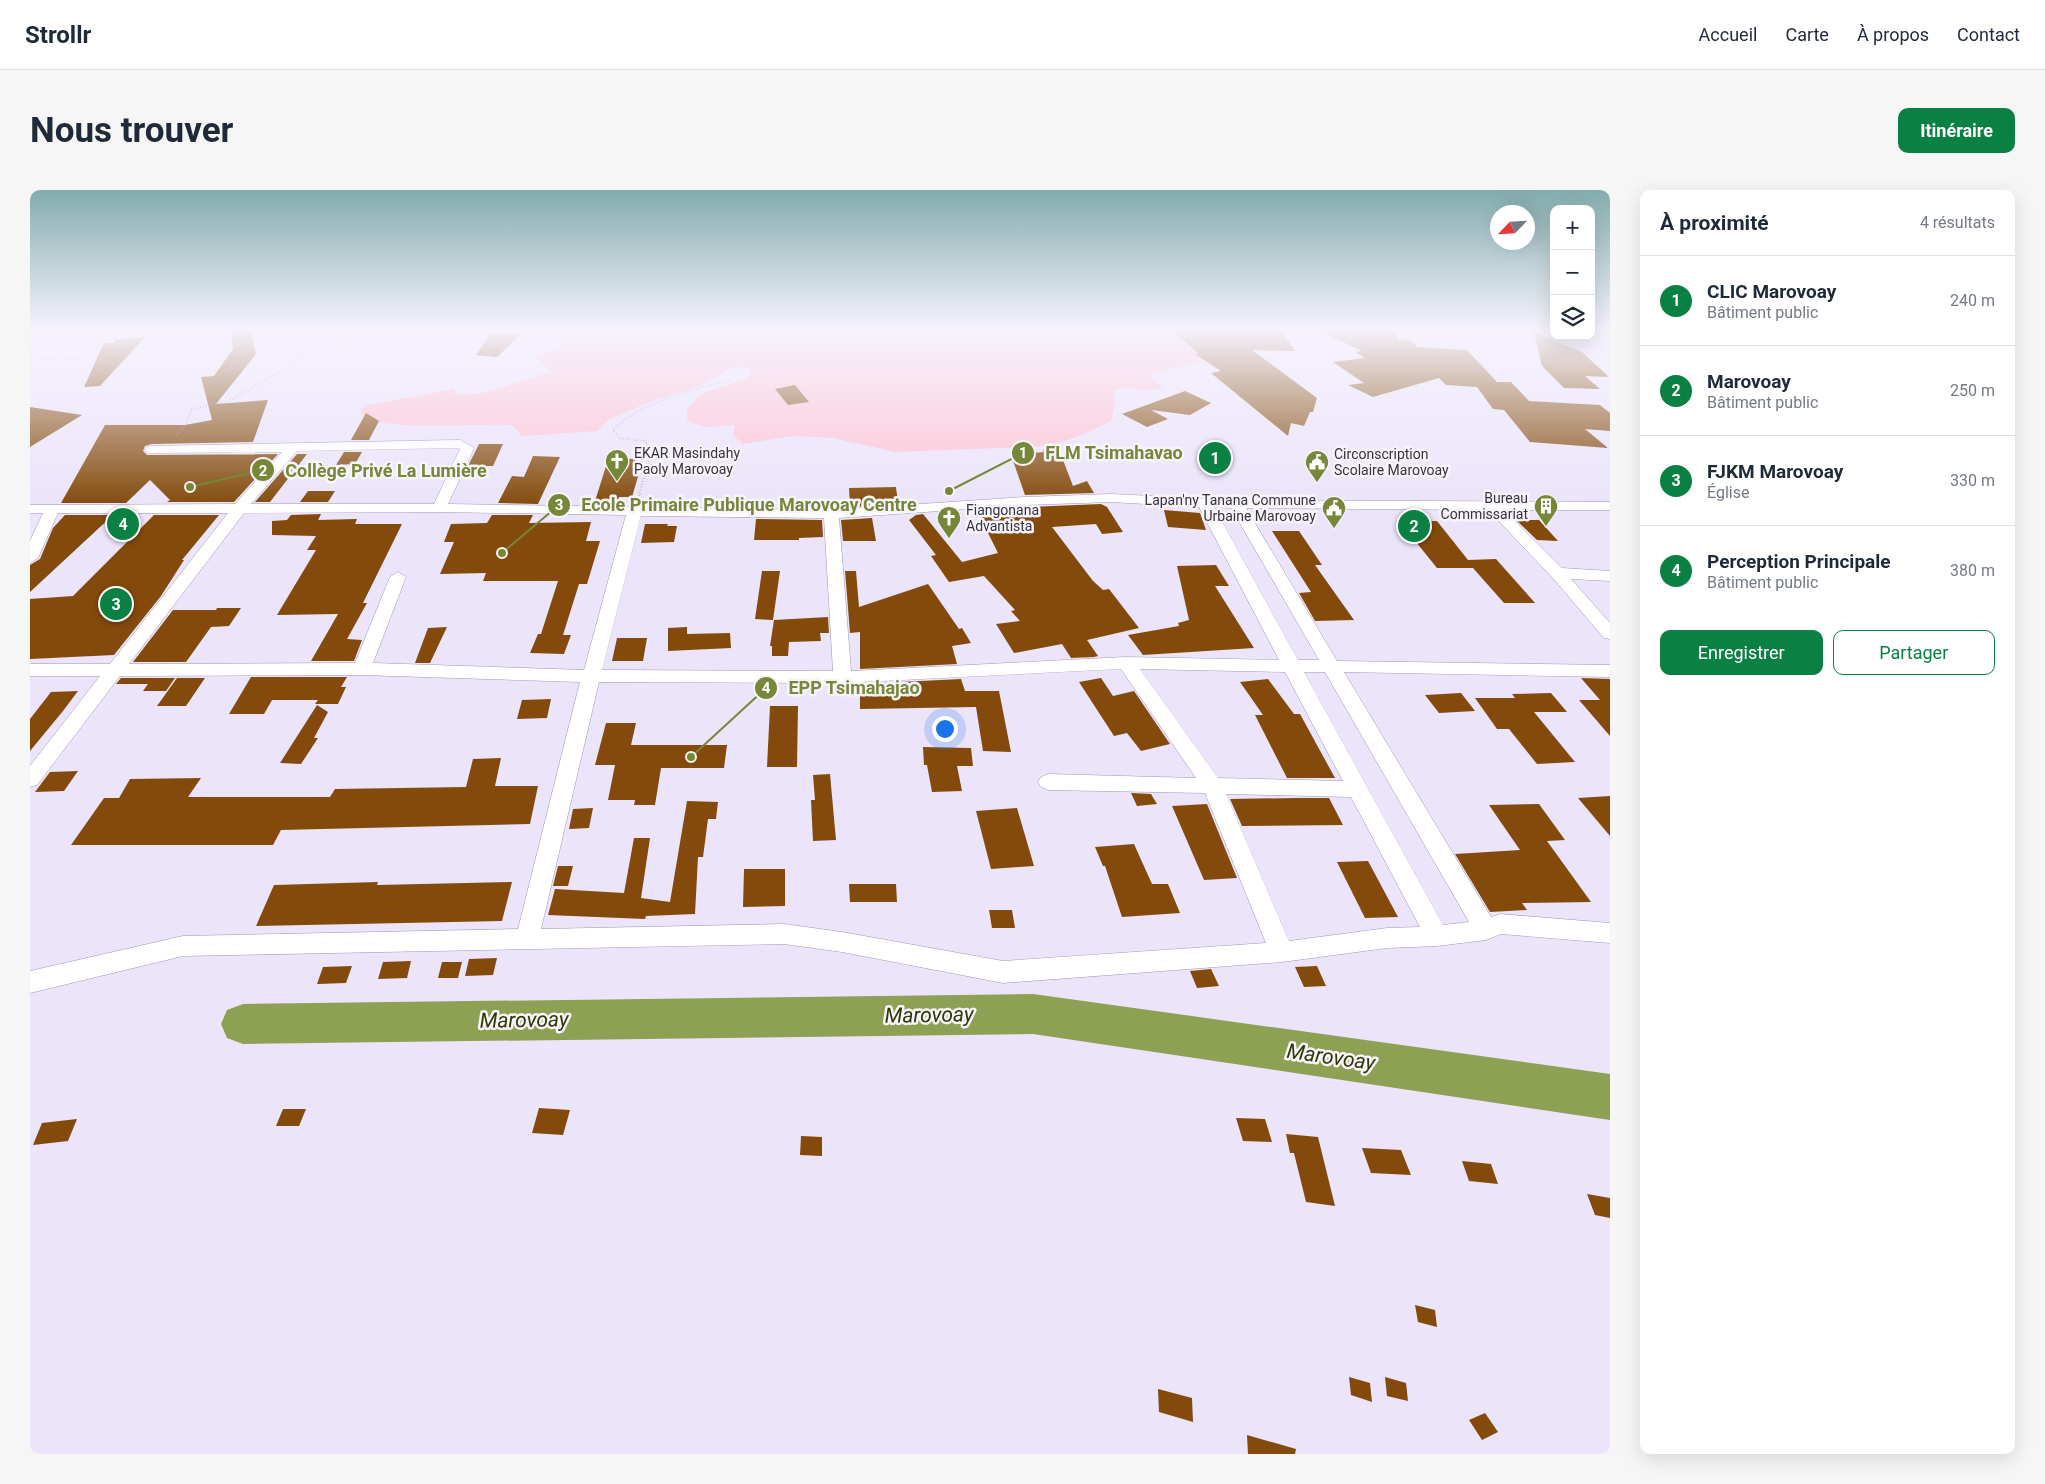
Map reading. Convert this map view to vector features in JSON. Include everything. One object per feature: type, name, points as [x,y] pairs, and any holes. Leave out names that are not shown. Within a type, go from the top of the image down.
[{"type":"street","points":[[152,450],[460,444],[466,448],[439,508]]},
{"type":"street","points":[[30,780],[116,671],[239,509],[292,448]]},
{"type":"street","points":[[30,509],[439,508],[831,514],[1025,501],[1111,498],[1204,504],[1493,507],[1610,506]]},
{"type":"street","points":[[1204,504],[1289,665],[1437,936]]},
{"type":"street","points":[[1236,504],[1486,930]]},
{"type":"street","points":[[1493,507],[1558,573],[1610,634]]},
{"type":"street","points":[[30,558],[53,508]]},
{"type":"street","points":[[527,939],[591,676],[635,510]]},
{"type":"street","points":[[831,514],[842,677]]},
{"type":"street","points":[[1558,573],[1610,576]]},
{"type":"street","points":[[362,669],[398,577]]},
{"type":"street","points":[[1126,663],[1212,785],[1282,952]]},
{"type":"street","points":[[30,670],[362,669],[591,676],[842,677],[1126,663],[1610,671]]},
{"type":"street","points":[[1048,782],[1357,789]]},
{"type":"street","points":[[30,982],[183,946],[784,934],[842,942],[1003,972],[1282,952],[1354,944],[1387,938],[1437,936],[1486,930],[1500,924],[1610,933]]},
{"type":"path","points":[[152,450],[177,435],[184,427],[192,409],[231,400],[252,388]]},
{"type":"path","points":[[635,510],[652,448],[644,441],[620,438],[613,430],[618,422],[644,409],[705,388]]},
{"type":"shaded area","points":[[499,388],[692,388],[650,402],[610,419],[597,431],[522,436],[512,425],[400,425],[365,419],[360,411],[368,405],[454,389],[455,395],[483,393]]},
{"type":"shaded area","points":[[718,388],[1123,388],[1114,391],[1115,403],[1111,421],[1087,433],[1050,446],[896,452],[833,438],[793,436],[743,444],[733,435],[735,425],[705,427],[687,421],[687,409],[700,394]]},
{"type":"shaded area","points":[[1130,388],[1163,388],[1143,391]]},
{"type":"building","points":[[204,388],[229,388],[216,404],[268,400],[253,442],[152,444],[145,446],[143,451],[147,455],[278,454],[234,502],[167,502],[170,500],[150,480],[126,503],[61,503],[105,425],[185,425],[212,420]]},
{"type":"building","points":[[797,388],[809,402],[788,405],[775,389]]},
{"type":"building","points":[[1229,388],[1303,388],[1317,398],[1313,412],[1310,412],[1304,426],[1291,423],[1288,436]]},
{"type":"building","points":[[1354,388],[1404,388],[1373,397]]},
{"type":"building","points":[[1478,388],[1517,388],[1529,401],[1600,405],[1610,413],[1610,431],[1585,429],[1608,448],[1530,442],[1504,410],[1493,409]]},
{"type":"building","points":[[1564,388],[1564,388],[1599,388],[1600,389]]},
{"type":"building","points":[[1185,391],[1211,403],[1190,415],[1151,410],[1168,419],[1147,427],[1122,414]]},
{"type":"building","points":[[30,407],[82,415],[30,447]]},
{"type":"building","points":[[366,413],[379,421],[369,440],[351,440]]},
{"type":"building","points":[[479,444],[503,444],[493,466],[468,466]]},
{"type":"building","points":[[1058,447],[1073,486],[1087,481],[1094,493],[1025,495],[1011,455],[1044,452],[1043,450]]},
{"type":"building","points":[[344,452],[362,452],[355,464],[336,465]]},
{"type":"building","points":[[297,454],[307,454],[270,502],[255,502]]},
{"type":"building","points":[[533,456],[560,457],[538,504],[498,503],[512,476],[524,477]]},
{"type":"building","points":[[618,458],[634,459],[642,463],[632,497],[619,497],[617,501],[595,501],[607,463]]},
{"type":"building","points":[[896,487],[898,504],[850,507],[849,488]]},
{"type":"building","points":[[308,491],[335,491],[328,502],[300,502]]},
{"type":"building","points":[[1101,504],[1107,507],[1123,532],[1102,534],[1096,524],[1052,527],[1093,581],[1103,590],[1109,589],[1139,628],[1087,640],[1098,656],[1094,657],[1071,658],[1062,644],[1014,653],[996,624],[1020,621],[1011,611],[1015,610],[984,576],[949,582],[931,556],[936,555],[909,520],[916,515],[923,514],[962,562],[998,553],[979,515],[1031,511],[1029,507]]},
{"type":"building","points":[[1164,510],[1200,513],[1206,530],[1168,527]]},
{"type":"building","points":[[321,514],[318,520],[357,519],[355,524],[402,524],[363,603],[367,603],[347,639],[362,640],[354,661],[311,661],[338,614],[277,615],[316,550],[307,550],[316,536],[272,535],[272,521],[287,520],[291,515]]},
{"type":"building","points":[[65,515],[113,515],[30,592],[30,565],[40,559],[53,528]]},
{"type":"building","points":[[154,515],[219,515],[182,560],[184,560],[161,596],[114,655],[30,659],[30,599],[73,596]]},
{"type":"building","points":[[492,515],[533,515],[529,523],[591,522],[586,541],[600,541],[587,584],[579,584],[563,635],[571,635],[564,654],[530,653],[538,634],[541,634],[558,581],[483,581],[486,573],[440,574],[454,542],[444,542],[451,524],[487,523]]},
{"type":"building","points":[[872,518],[876,541],[843,541],[841,520]]},
{"type":"building","points":[[756,519],[822,520],[823,537],[799,538],[799,540],[754,540]]},
{"type":"building","points":[[1516,520],[1539,520],[1558,541],[1537,540]]},
{"type":"building","points":[[1399,521],[1437,521],[1468,560],[1496,559],[1535,603],[1504,603],[1473,568],[1437,568]]},
{"type":"building","points":[[645,524],[677,526],[674,542],[641,543]]},
{"type":"building","points":[[1272,531],[1299,531],[1322,565],[1315,565],[1354,620],[1315,621],[1299,593],[1311,592]]},
{"type":"building","points":[[1216,565],[1229,586],[1215,586],[1254,648],[1143,655],[1128,635],[1179,626],[1178,623],[1189,620],[1177,566]]},
{"type":"building","points":[[762,571],[780,571],[773,620],[755,619]]},
{"type":"building","points":[[845,571],[856,571],[859,607],[928,584],[959,629],[962,628],[971,643],[952,646],[957,664],[860,669],[860,632],[850,633]]},
{"type":"building","points":[[217,608],[241,608],[229,626],[211,627],[186,662],[133,662],[173,610],[216,610]]},
{"type":"building","points":[[828,617],[829,633],[820,633],[821,641],[789,642],[788,656],[772,656],[772,646],[770,646],[774,620]]},
{"type":"building","points":[[447,627],[430,663],[415,663],[428,628]]},
{"type":"building","points":[[687,627],[687,634],[730,633],[731,648],[668,651],[668,628]]},
{"type":"building","points":[[617,638],[647,638],[643,661],[612,661]]},
{"type":"building","points":[[251,677],[347,677],[341,687],[346,687],[338,704],[315,704],[318,700],[272,700],[264,714],[229,714]]},
{"type":"building","points":[[121,678],[175,678],[166,691],[143,691],[148,684],[116,684]]},
{"type":"building","points":[[177,678],[205,678],[186,706],[157,706]]},
{"type":"building","points":[[1101,678],[1113,696],[1134,691],[1170,744],[1141,751],[1127,733],[1114,736],[1079,682]]},
{"type":"building","points":[[1581,678],[1610,679],[1610,736],[1579,700],[1600,700]]},
{"type":"building","points":[[961,679],[965,691],[999,691],[1011,752],[983,751],[976,707],[860,709],[860,684]]},
{"type":"building","points":[[1268,679],[1294,714],[1300,714],[1335,778],[1287,778],[1255,715],[1263,715],[1240,682]]},
{"type":"building","points":[[78,691],[30,751],[30,719],[51,692]]},
{"type":"building","points":[[1461,693],[1475,711],[1439,713],[1425,695]]},
{"type":"building","points":[[1551,693],[1567,712],[1534,712],[1575,762],[1537,764],[1509,729],[1497,729],[1475,698],[1515,698],[1512,694]]},
{"type":"building","points":[[551,699],[547,718],[517,719],[522,700]]},
{"type":"building","points":[[317,705],[328,712],[314,738],[318,738],[301,764],[280,763]]},
{"type":"building","points":[[770,706],[798,706],[797,767],[767,767]]},
{"type":"building","points":[[606,723],[636,723],[631,745],[727,745],[724,768],[661,768],[655,805],[634,805],[635,800],[608,800],[615,765],[595,765]]},
{"type":"building","points":[[923,747],[971,748],[973,766],[957,766],[962,791],[932,792],[927,765],[924,765]]},
{"type":"building","points":[[501,758],[495,786],[538,786],[530,824],[281,830],[273,845],[71,845],[104,798],[119,798],[130,779],[201,778],[188,797],[330,797],[335,789],[466,787],[473,759]]},
{"type":"building","points":[[78,771],[64,791],[35,792],[50,772]]},
{"type":"building","points":[[830,774],[836,840],[813,841],[811,800],[815,800],[813,775]]},
{"type":"building","points":[[1131,793],[1151,794],[1157,804],[1137,806]]},
{"type":"building","points":[[1610,796],[1610,836],[1578,798]]},
{"type":"building","points":[[1329,798],[1343,825],[1242,826],[1230,799]]},
{"type":"building","points":[[687,801],[718,802],[716,819],[708,819],[703,857],[698,857],[695,914],[646,916],[645,919],[548,915],[555,889],[624,893],[634,838],[650,838],[641,898],[670,902]]},
{"type":"building","points":[[1207,804],[1237,878],[1204,880],[1172,806]]},
{"type":"building","points":[[1539,804],[1565,840],[1547,841],[1591,902],[1522,903],[1527,910],[1490,912],[1455,854],[1520,850],[1489,805]]},
{"type":"building","points":[[593,808],[589,828],[569,829],[573,809]]},
{"type":"building","points":[[1017,808],[1034,866],[991,869],[976,811]]},
{"type":"building","points":[[1134,844],[1152,884],[1168,884],[1180,913],[1122,917],[1105,866],[1103,866],[1095,847]]},
{"type":"building","points":[[1368,861],[1398,917],[1365,918],[1337,862]]},
{"type":"building","points":[[558,866],[573,866],[568,886],[553,886]]},
{"type":"building","points":[[744,869],[785,869],[785,906],[743,907]]},
{"type":"building","points":[[378,882],[377,885],[512,882],[502,921],[256,926],[274,885]]},
{"type":"building","points":[[849,884],[896,884],[897,902],[850,902]]},
{"type":"building","points":[[989,910],[1012,910],[1015,928],[992,928]]},
{"type":"building","points":[[497,958],[493,975],[465,976],[469,959]]},
{"type":"building","points":[[411,961],[407,978],[378,979],[383,962]]},
{"type":"building","points":[[442,962],[462,962],[458,978],[438,978]]},
{"type":"building","points":[[352,966],[346,983],[317,984],[323,967]]},
{"type":"building","points":[[1317,966],[1326,986],[1304,987],[1295,967]]},
{"type":"building","points":[[1211,969],[1219,986],[1197,988],[1190,971]]},
{"type":"building","points":[[539,1108],[570,1110],[563,1135],[532,1133]]},
{"type":"building","points":[[283,1109],[306,1109],[299,1126],[276,1126]]},
{"type":"building","points":[[1236,1118],[1265,1119],[1272,1142],[1243,1141]]},
{"type":"building","points":[[77,1119],[68,1141],[33,1145],[42,1123]]},
{"type":"building","points":[[1286,1134],[1318,1137],[1335,1206],[1306,1202],[1294,1153],[1290,1153]]},
{"type":"building","points":[[801,1136],[822,1137],[822,1156],[800,1155]]},
{"type":"building","points":[[1362,1148],[1401,1150],[1411,1175],[1371,1173]]},
{"type":"building","points":[[1462,1161],[1491,1164],[1498,1184],[1469,1181]]},
{"type":"building","points":[[1587,1194],[1610,1198],[1610,1218],[1595,1215]]},
{"type":"building","points":[[1415,1305],[1435,1310],[1437,1327],[1418,1322]]},
{"type":"building","points":[[1349,1377],[1370,1383],[1372,1402],[1351,1395]]},
{"type":"building","points":[[1385,1377],[1406,1383],[1408,1401],[1387,1396]]},
{"type":"building","points":[[1158,1389],[1192,1398],[1193,1422],[1159,1412]]},
{"type":"building","points":[[1485,1413],[1498,1432],[1482,1440],[1469,1420]]},
{"type":"building","points":[[1247,1435],[1296,1449],[1295,1454],[1248,1454]]},
{"type":"waterway","name":"Marovoay","points":[[243,1024],[1033,1014],[1610,1097]]},
{"type":"place","name":"CLIC Marovoay","points":[[1215,458]]},
{"type":"place","name":"EKAR Masindahy Paoly Marovoay","points":[[617,482]]},
{"type":"place","name":"Circonscription Scolaire Marovoay","points":[[1317,483]]},
{"type":"place","name":"Collège Privé La Lumière","points":[[190,487]]},
{"type":"place","name":"FLM Tsimahavao","points":[[949,491]]},
{"type":"place","name":"Perception Principale","points":[[123,524]]},
{"type":"place","name":"Marovoay","points":[[1414,526]]},
{"type":"place","name":"Bureau Commissariat","points":[[1546,527]]},
{"type":"place","name":"Lapan'ny Tanana Commune Urbaine Marovoay","points":[[1334,529]]},
{"type":"place","name":"Fiangonana Advantista","points":[[949,539]]},
{"type":"place","name":"Ecole Primaire Publique Marovoay Centre","points":[[502,553]]},
{"type":"place","name":"FJKM Marovoay","points":[[116,604]]},
{"type":"place","name":"EPP Tsimahajao","points":[[691,757]]}]
